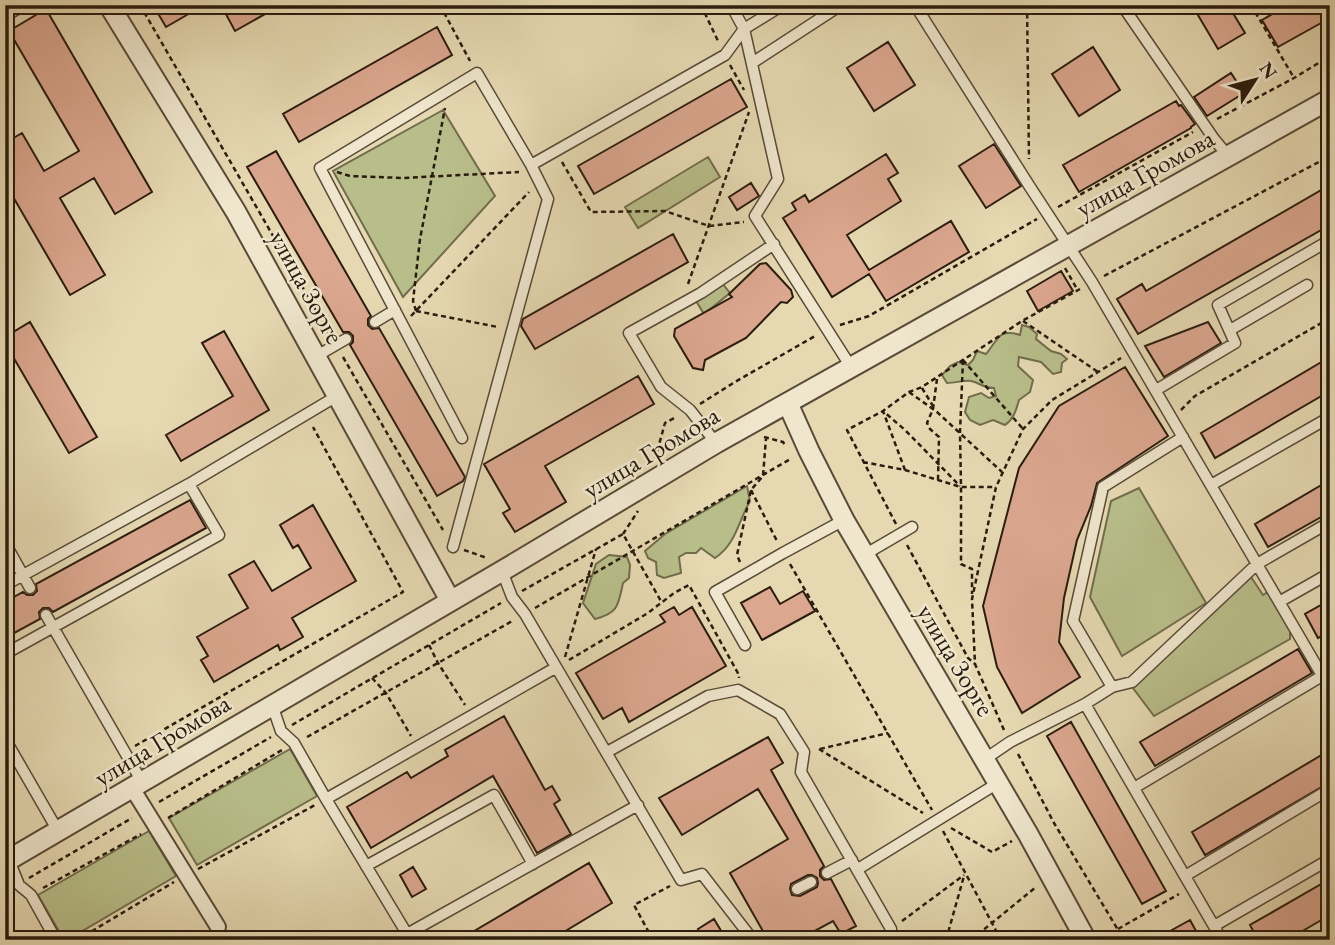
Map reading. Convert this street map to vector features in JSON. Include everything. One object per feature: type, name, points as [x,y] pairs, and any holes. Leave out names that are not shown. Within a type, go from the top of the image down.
[{"type":"street","name":"улица Зорге","points":[[109,5],[236,212],[450,600]]},
{"type":"street","name":"улица Громова","points":[[7,861],[450,600],[495,565],[788,404],[1330,99]]},
{"type":"street","name":"улица Зорге","points":[[788,404],[844,520],[999,783],[1086,940]]},
{"type":"street","points":[[137,785],[146,810],[218,927]]},
{"type":"lane","points":[[5,16],[24,5]]},
{"type":"lane","points":[[731,5],[744,29],[778,179],[755,216],[851,367]]},
{"type":"lane","points":[[532,168],[724,55],[744,29],[783,5]]},
{"type":"lane","points":[[752,64],[841,5]]},
{"type":"lane","points":[[915,5],[1092,282],[1330,688]]},
{"type":"lane","points":[[1122,5],[1228,156]]},
{"type":"lane","points":[[453,547],[548,200],[477,73],[320,169],[462,438]]},
{"type":"lane","points":[[1156,390],[1235,343],[1218,305],[1330,240]]},
{"type":"lane","points":[[716,443],[690,410],[661,387],[629,334],[701,293],[774,244]]},
{"type":"lane","points":[[1230,330],[1307,285]]},
{"type":"lane","points":[[375,322],[394,310]]},
{"type":"lane","points":[[316,356],[346,339]]},
{"type":"lane","points":[[5,585],[189,484],[337,396]]},
{"type":"lane","points":[[1211,485],[1330,417]]},
{"type":"lane","points":[[1112,687],[1073,621],[1104,487],[1184,437]]},
{"type":"lane","points":[[5,654],[219,535],[189,484]]},
{"type":"lane","points":[[745,645],[715,592],[844,520]]},
{"type":"lane","points":[[985,760],[1010,743],[1112,687],[1132,682],[1257,564],[1330,522]]},
{"type":"lane","points":[[864,555],[912,527]]},
{"type":"lane","points":[[5,543],[30,588]]},
{"type":"lane","points":[[495,565],[681,880],[702,874],[753,940]]},
{"type":"lane","points":[[1279,602],[1330,573]]},
{"type":"lane","points":[[46,615],[125,752],[137,785]]},
{"type":"lane","points":[[326,799],[555,668]]},
{"type":"lane","points":[[1134,789],[1322,676]]},
{"type":"lane","points":[[607,752],[708,696],[737,690],[780,714],[804,752],[802,772],[858,869],[891,934]]},
{"type":"lane","points":[[1085,704],[1222,940]]},
{"type":"lane","points":[[272,705],[281,731],[294,743],[407,934],[638,805]]},
{"type":"lane","points":[[5,739],[58,831]]},
{"type":"lane","points":[[858,869],[999,783]]},
{"type":"lane","points":[[1185,876],[1330,789]]},
{"type":"lane","points":[[366,866],[494,795],[533,864]]},
{"type":"lane","points":[[1214,926],[1330,859]]},
{"type":"lane","points":[[827,873],[852,860]]},
{"type":"lane","points":[[7,861],[15,885],[31,895],[56,940]]},
{"type":"lane","points":[[797,889],[811,882]]},
{"type":"path","points":[[140,5],[453,547],[495,565]]},
{"type":"path","points":[[440,5],[477,73]]},
{"type":"path","points":[[701,5],[746,94]]},
{"type":"path","points":[[1027,5],[1030,187]]},
{"type":"path","points":[[1251,5],[1294,78]]},
{"type":"path","points":[[654,461],[665,423],[827,329],[869,316],[1330,57]]},
{"type":"path","points":[[416,311],[413,301],[420,239],[449,89]]},
{"type":"path","points":[[682,304],[751,104]]},
{"type":"path","points":[[557,151],[591,212],[665,211],[709,226],[750,222]]},
{"type":"path","points":[[975,663],[968,658],[847,430],[883,411],[909,392],[922,387],[1022,321],[1330,156]]},
{"type":"path","points":[[320,169],[350,176],[403,178],[532,168]]},
{"type":"path","points":[[416,311],[538,181]]},
{"type":"path","points":[[416,311],[512,330]]},
{"type":"path","points":[[1173,418],[1195,396],[1330,318]]},
{"type":"path","points":[[1022,321],[1098,372]]},
{"type":"path","points":[[972,599],[996,487],[1023,429],[1052,400],[1133,351]]},
{"type":"path","points":[[963,360],[1023,429]]},
{"type":"path","points":[[963,360],[960,432],[961,564],[972,569],[975,663],[1010,743],[1124,940]]},
{"type":"path","points":[[938,377],[934,409],[927,423],[939,437],[938,480]]},
{"type":"path","points":[[922,387],[934,409]]},
{"type":"path","points":[[909,392],[934,409],[1003,472]]},
{"type":"path","points":[[883,411],[961,487]]},
{"type":"path","points":[[883,411],[905,470]]},
{"type":"path","points":[[125,752],[403,592],[306,415]]},
{"type":"path","points":[[31,895],[633,552],[793,457],[783,442],[766,437],[759,439]]},
{"type":"path","points":[[747,574],[737,555],[751,490],[763,476],[766,437]]},
{"type":"path","points":[[863,462],[905,470],[961,487],[996,487]]},
{"type":"path","points":[[751,490],[783,553],[888,733],[1001,940]]},
{"type":"path","points":[[5,904],[15,885],[623,534],[639,509]]},
{"type":"path","points":[[623,534],[662,603]]},
{"type":"path","points":[[596,549],[563,664],[689,585],[740,675],[737,690]]},
{"type":"path","points":[[429,645],[471,715]]},
{"type":"path","points":[[372,678],[386,693],[418,746]]},
{"type":"path","points":[[804,752],[888,733]]},
{"type":"path","points":[[819,749],[992,852],[1016,839]]},
{"type":"path","points":[[891,934],[965,874]]},
{"type":"path","points":[[946,940],[965,874]]},
{"type":"path","points":[[653,940],[634,905],[681,880]]},
{"type":"path","points":[[971,940],[1041,882]]},
{"type":"path","points":[[1118,929],[1191,887]]},
{"type":"green space","points":[[443,110],[495,196],[403,297],[333,171]]},
{"type":"green space","points":[[708,157],[720,177],[638,228],[625,207]]},
{"type":"green space","points":[[718,278],[730,293],[704,314],[693,296]]},
{"type":"green space","points":[[1022,325],[1037,334],[1036,339],[1051,351],[1067,359],[1062,363],[1061,372],[1053,374],[1041,362],[1019,357],[1018,366],[1033,380],[1030,392],[1019,400],[1013,417],[1005,425],[993,420],[980,425],[970,420],[965,412],[969,397],[981,393],[989,398],[996,396],[994,388],[971,381],[947,383],[942,375],[958,362],[968,365],[977,351],[986,354],[1003,334],[1020,335]]},
{"type":"green space","points":[[747,486],[750,501],[732,539],[722,552],[715,558],[701,548],[696,553],[686,553],[679,557],[681,573],[664,578],[657,575],[656,562],[648,558],[645,551],[665,534]]},
{"type":"green space","points":[[1139,488],[1206,603],[1122,656],[1090,597],[1111,501]]},
{"type":"green space","points":[[609,555],[627,557],[630,565],[629,578],[623,583],[613,611],[595,619],[583,603],[596,564]]},
{"type":"green space","points":[[1251,577],[1263,595],[1268,592],[1290,631],[1290,639],[1154,716],[1133,688]]},
{"type":"green space","points":[[290,749],[317,796],[197,865],[169,818]]},
{"type":"green space","points":[[149,831],[176,876],[64,940],[38,895]]},
{"type":"building","points":[[153,5],[204,5],[166,27]]},
{"type":"building","points":[[221,5],[281,5],[235,31]]},
{"type":"building","points":[[1192,5],[1228,5],[1245,33],[1218,49]]},
{"type":"building","points":[[1288,5],[1330,5],[1330,18],[1278,47],[1262,20]]},
{"type":"building","points":[[46,9],[152,192],[115,214],[94,178],[60,198],[105,275],[70,295],[5,183],[5,143],[22,133],[44,171],[79,151],[9,31]]},
{"type":"building","points":[[437,27],[452,55],[299,142],[283,114]]},
{"type":"building","points":[[888,42],[915,85],[874,111],[847,68]]},
{"type":"building","points":[[1093,47],[1120,90],[1079,116],[1052,74]]},
{"type":"building","points":[[1231,73],[1244,93],[1207,116],[1194,97]]},
{"type":"building","points":[[731,79],[747,107],[594,194],[578,166]]},
{"type":"building","points":[[1176,101],[1195,124],[1191,128],[1079,192],[1063,165]]},
{"type":"building","points":[[994,144],[1021,186],[986,208],[959,166]]},
{"type":"building","points":[[276,151],[371,316],[368,325],[372,329],[379,328],[465,477],[463,481],[437,496],[350,345],[353,336],[349,332],[343,332],[247,167]]},
{"type":"building","points":[[886,154],[898,173],[888,179],[901,201],[847,235],[869,270],[951,221],[969,252],[886,301],[869,274],[832,297],[783,218],[796,210],[792,203],[805,195],[809,202]]},
{"type":"building","points":[[751,183],[759,196],[737,210],[729,197]]},
{"type":"building","points":[[1330,185],[1330,225],[1138,334],[1117,299],[1142,284],[1146,291]]},
{"type":"building","points":[[673,234],[688,262],[535,349],[521,326],[523,319]]},
{"type":"building","points":[[766,263],[791,290],[793,297],[787,303],[781,302],[746,338],[705,360],[703,370],[693,368],[674,336],[675,329],[732,297],[729,294],[760,264]]},
{"type":"building","points":[[1061,271],[1073,291],[1038,311],[1027,291]]},
{"type":"building","points":[[30,322],[97,437],[69,453],[5,343],[5,337]]},
{"type":"building","points":[[1208,322],[1221,343],[1164,377],[1145,346]]},
{"type":"building","points":[[224,331],[269,410],[181,461],[166,435],[233,396],[202,343]]},
{"type":"building","points":[[1330,357],[1330,391],[1215,458],[1201,433]]},
{"type":"building","points":[[1125,367],[1168,436],[1097,483],[1077,540],[1064,598],[1059,642],[1080,677],[1022,713],[997,667],[983,606],[1019,468],[1059,406]]},
{"type":"building","points":[[638,376],[654,404],[545,466],[566,502],[515,532],[503,513],[510,509],[484,464]]},
{"type":"building","points":[[1330,480],[1330,512],[1268,547],[1255,524]]},
{"type":"building","points":[[190,500],[206,528],[53,612],[49,608],[43,608],[39,612],[40,619],[5,638],[5,602],[23,592],[33,595],[37,591],[36,584]]},
{"type":"building","points":[[313,505],[356,581],[292,618],[303,637],[280,650],[278,645],[214,682],[201,660],[208,656],[197,637],[248,608],[229,575],[254,561],[272,591],[311,568],[298,545],[293,548],[280,525]]},
{"type":"building","points":[[770,587],[780,604],[803,591],[815,611],[762,640],[741,603]]},
{"type":"building","points":[[1330,600],[1330,631],[1318,638],[1305,614]]},
{"type":"building","points":[[674,607],[679,615],[692,607],[726,666],[629,722],[622,708],[603,719],[576,673],[665,622],[660,615]]},
{"type":"building","points":[[1298,649],[1312,673],[1155,766],[1140,742]]},
{"type":"building","points":[[504,716],[545,790],[552,786],[560,800],[554,804],[571,834],[537,853],[493,776],[371,848],[347,807],[407,772],[411,778],[448,756],[445,750]]},
{"type":"building","points":[[1071,722],[1166,891],[1142,904],[1047,736]]},
{"type":"building","points":[[768,737],[783,763],[771,770],[824,866],[820,870],[820,876],[824,880],[831,879],[856,926],[841,934],[833,921],[798,940],[768,940],[730,873],[788,839],[758,789],[682,835],[659,798]],"holes":[[[812,875],[817,878],[817,887],[800,896],[792,895],[791,884]]]},
{"type":"building","points":[[1330,750],[1330,782],[1205,855],[1192,832]]},
{"type":"building","points":[[589,863],[612,903],[552,939],[550,935],[542,940],[459,940]]},
{"type":"building","points":[[413,867],[426,889],[412,897],[400,875]]},
{"type":"building","points":[[1330,879],[1330,915],[1287,940],[1258,940],[1250,925]]},
{"type":"building","points":[[714,919],[723,934],[713,940],[704,940],[698,929]]},
{"type":"building","points":[[1190,920],[1201,940],[1154,940]]}]
